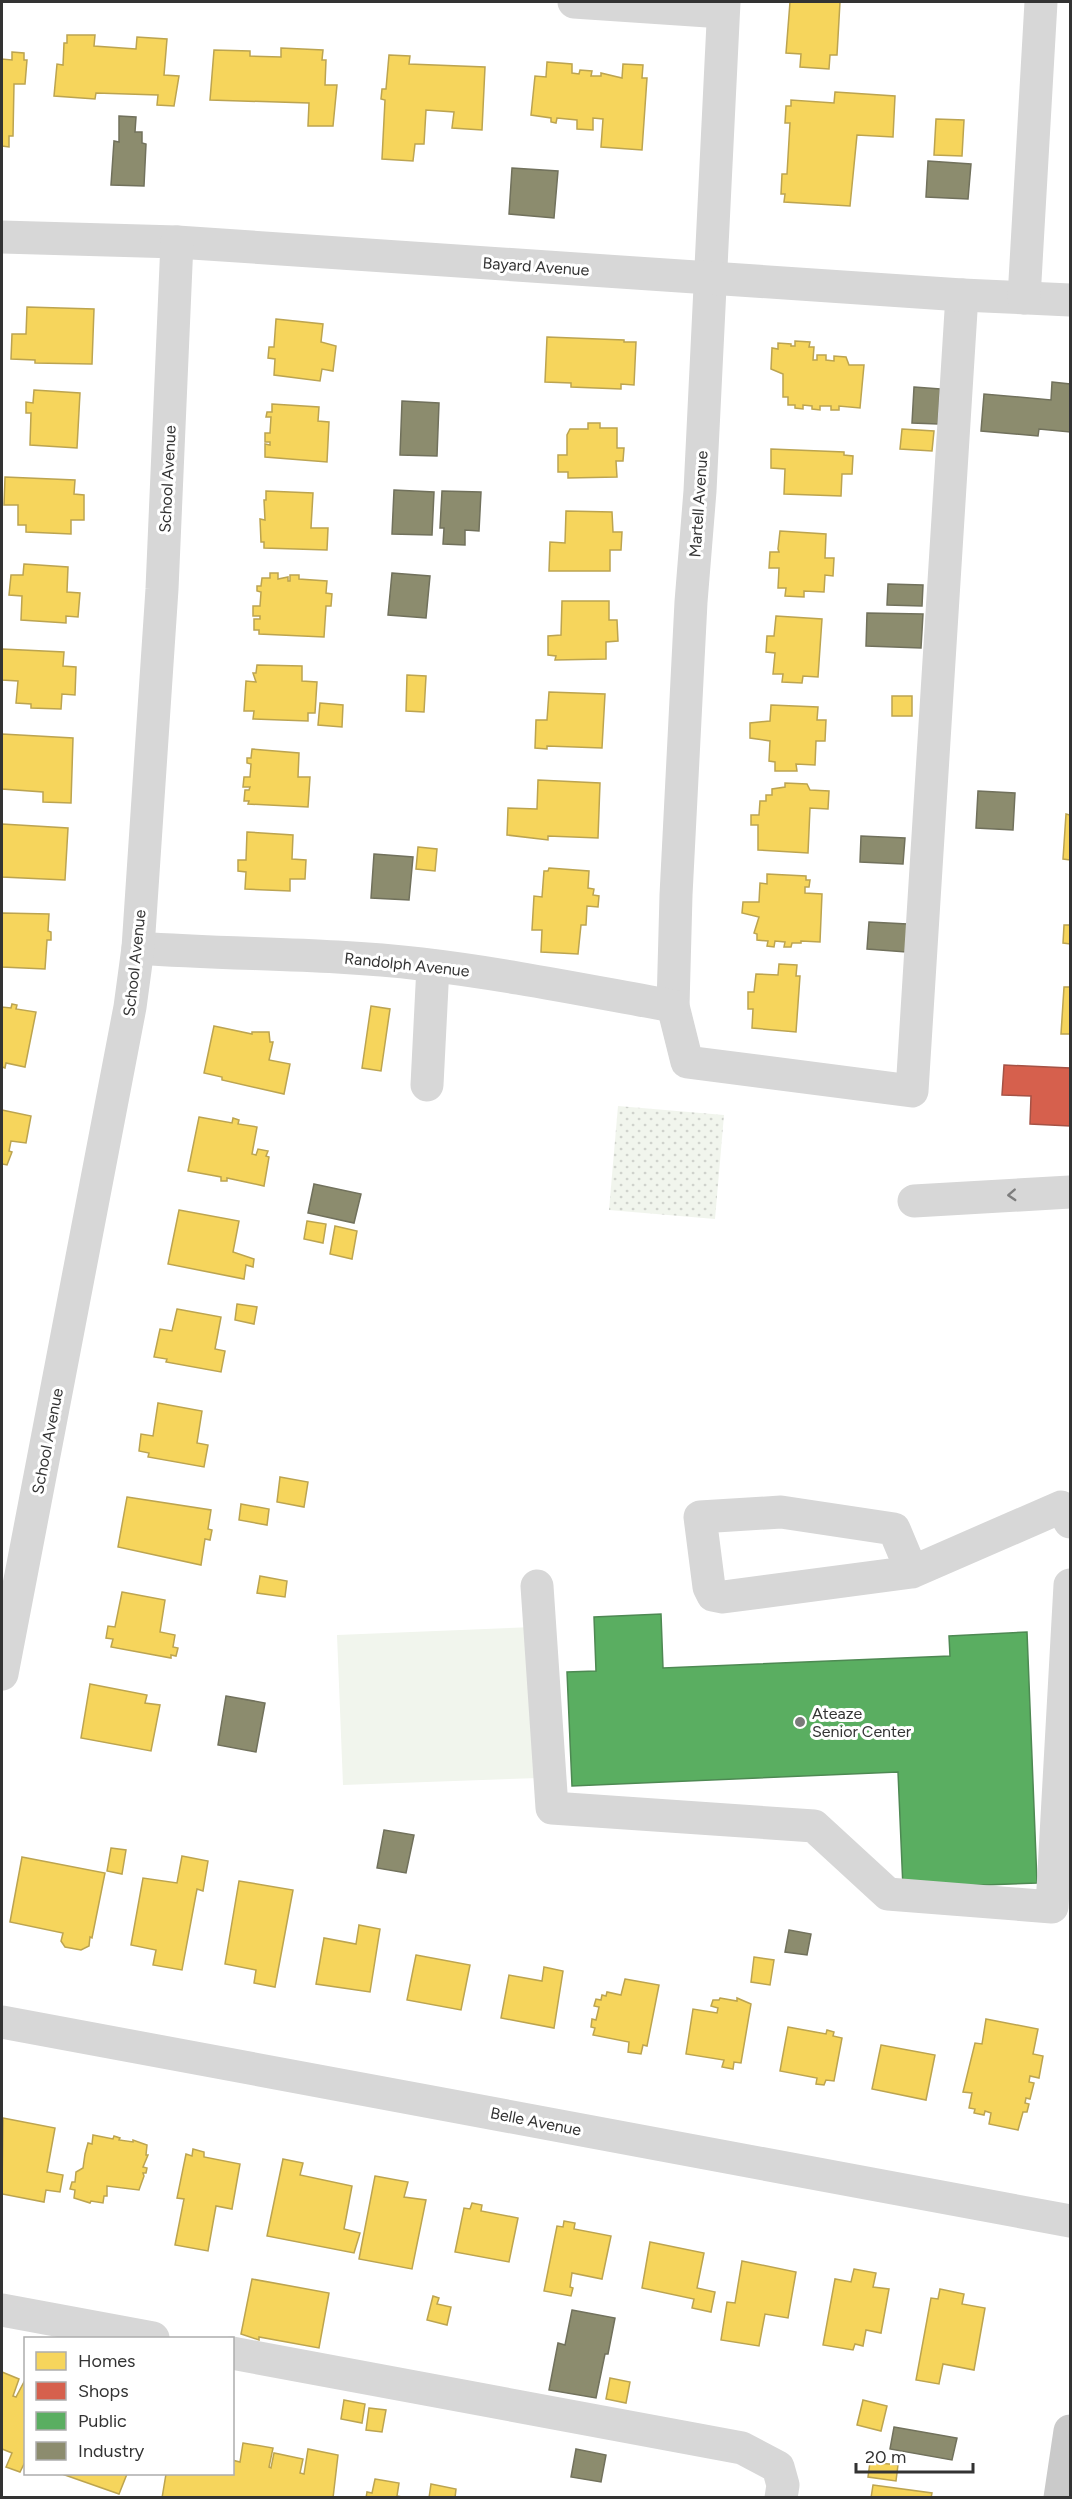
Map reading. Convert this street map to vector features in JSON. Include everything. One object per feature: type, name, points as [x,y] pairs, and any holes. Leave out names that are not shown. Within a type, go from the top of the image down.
[{"type":"main road","points":[[1060,2498],[1071,2431]]},
{"type":"street","points":[[574,2],[723,7]]},
{"type":"street","points":[[1024,298],[1041,2]]},
{"type":"street","name":"Martell Avenue","points":[[723,7],[700,490],[690,602],[682,749],[674,1006],[687,1062],[912,1090],[962,295]]},
{"type":"street","name":"Bayard Avenue","points":[[2,237],[177,242],[962,295],[1071,300]]},
{"type":"street","name":"School Avenue","points":[[2,1674],[130,1007],[138,948],[162,589],[177,242]]},
{"type":"street","name":"Randolph Avenue","points":[[138,948],[352,958],[481,971],[674,1006]]},
{"type":"street","points":[[428,1085],[433,966]]},
{"type":"street","points":[[914,1201],[1071,1192]]},
{"type":"street","points":[[912,1572],[894,1529],[781,1512],[700,1517],[709,1587],[713,1595],[723,1597],[912,1572],[1061,1507],[1071,1522]]},
{"type":"street","points":[[537,1586],[552,1808],[814,1826],[888,1894],[1052,1907],[1071,1585]]},
{"type":"street","name":"Belle Avenue","points":[[2,2022],[1071,2221]]},
{"type":"street","points":[[2,2310],[148,2337]]},
{"type":"street","points":[[234,2353],[742,2448],[778,2467],[783,2485],[781,2498]]},
{"type":"shaded area","points":[[618,1106],[724,1115],[715,1219],[609,1210]]},
{"type":"shaded area","points":[[533,1627],[539,1778],[343,1785],[337,1635]]},
{"type":"building: Homes","points":[[790,2],[840,2],[837,55],[830,55],[829,69],[800,67],[801,54],[786,53]]},
{"type":"building: Homes","points":[[67,35],[95,35],[94,46],[136,49],[137,37],[167,39],[164,75],[179,76],[174,106],[157,105],[158,95],[96,93],[95,99],[54,96],[57,64],[63,65],[64,43],[67,43]]},
{"type":"building: Homes","points":[[281,48],[323,50],[322,60],[326,60],[325,85],[337,85],[333,126],[308,126],[309,103],[210,100],[214,50],[250,51],[250,56],[281,57]]},
{"type":"building: Homes","points":[[12,52],[24,53],[24,60],[27,60],[25,84],[14,84],[13,136],[9,136],[9,147],[2,146],[2,59],[12,60]]},
{"type":"building: Homes","points":[[389,55],[410,56],[409,64],[485,67],[482,130],[452,128],[454,112],[426,110],[424,144],[415,144],[413,161],[382,159],[385,100],[381,99],[382,89],[386,89]]},
{"type":"building: Homes","points":[[547,62],[572,64],[572,73],[579,74],[580,70],[592,71],[591,76],[601,76],[601,73],[622,78],[623,64],[643,65],[642,78],[647,78],[642,150],[601,147],[603,119],[593,118],[593,130],[577,129],[577,120],[557,118],[556,123],[551,122],[551,118],[531,115],[535,76],[546,77]]},
{"type":"building: Homes","points":[[835,92],[895,96],[893,137],[857,135],[850,206],[784,202],[785,194],[781,194],[782,174],[787,174],[790,123],[785,123],[786,106],[791,106],[791,100],[834,103]]},
{"type":"building: Homes","points":[[936,119],[964,120],[962,156],[934,155]]},
{"type":"building: Homes","points":[[27,307],[94,309],[92,364],[35,363],[35,360],[11,359],[12,334],[26,334]]},
{"type":"building: Homes","points":[[276,319],[323,324],[321,342],[336,346],[333,371],[322,369],[320,381],[274,375],[275,359],[268,358],[269,347],[274,347]]},
{"type":"building: Homes","points":[[547,337],[636,342],[634,385],[621,384],[621,389],[571,387],[571,383],[545,382]]},
{"type":"building: Homes","points":[[795,341],[810,342],[809,347],[814,347],[813,360],[817,360],[817,355],[826,355],[826,360],[834,361],[834,356],[846,357],[849,365],[864,365],[860,408],[839,406],[839,410],[831,410],[831,406],[820,406],[820,410],[812,409],[812,406],[803,405],[803,409],[795,408],[795,405],[788,405],[788,397],[783,397],[783,374],[771,369],[772,348],[778,349],[778,343],[795,346]]},
{"type":"building: Homes","points":[[34,390],[80,393],[77,448],[30,445],[31,413],[26,413],[26,402],[33,403]]},
{"type":"building: Homes","points":[[272,404],[319,407],[318,421],[329,422],[327,462],[265,457],[265,444],[270,445],[270,442],[265,442],[265,433],[270,433],[271,417],[266,417],[267,412],[272,412]]},
{"type":"building: Homes","points":[[588,423],[600,423],[600,428],[617,428],[617,448],[624,448],[623,461],[616,461],[617,477],[568,478],[568,472],[558,472],[558,455],[567,455],[567,435],[570,429],[588,429]]},
{"type":"building: Homes","points":[[902,429],[934,431],[932,451],[900,449]]},
{"type":"building: Homes","points":[[771,449],[844,452],[844,455],[853,456],[852,474],[842,474],[841,496],[784,494],[785,469],[771,468]]},
{"type":"building: Homes","points":[[5,477],[75,480],[74,494],[84,495],[84,520],[71,520],[71,534],[26,532],[26,525],[18,525],[18,505],[4,505]]},
{"type":"building: Homes","points":[[266,491],[313,493],[311,528],[328,528],[327,550],[264,548],[264,542],[261,542],[260,519],[265,520]]},
{"type":"building: Homes","points":[[566,511],[612,512],[613,532],[622,532],[621,550],[610,550],[610,571],[549,571],[550,542],[565,543]]},
{"type":"building: Homes","points":[[780,531],[826,534],[825,558],[834,558],[833,576],[825,575],[824,592],[804,591],[804,597],[785,596],[786,588],[778,588],[779,568],[769,568],[770,552],[779,552]]},
{"type":"building: Homes","points":[[24,564],[68,567],[67,592],[80,593],[78,617],[66,616],[66,623],[21,620],[22,596],[9,595],[11,575],[23,575]]},
{"type":"building: Homes","points":[[270,573],[278,573],[278,579],[288,577],[288,581],[290,581],[290,575],[299,575],[299,579],[327,581],[326,593],[332,594],[331,606],[326,606],[324,637],[259,634],[259,630],[254,630],[254,619],[260,619],[260,616],[253,616],[253,606],[260,606],[261,592],[257,591],[257,586],[261,586],[262,578],[270,578]]},
{"type":"building: Homes","points":[[562,601],[609,601],[609,620],[617,620],[618,641],[606,642],[606,659],[555,660],[556,656],[548,655],[548,636],[561,635]]},
{"type":"building: Homes","points":[[776,616],[822,619],[818,677],[803,676],[802,683],[782,682],[783,674],[773,674],[775,653],[766,652],[767,636],[774,636]]},
{"type":"building: Homes","points":[[2,649],[64,652],[63,666],[76,667],[75,695],[62,694],[61,709],[31,708],[31,704],[16,703],[18,681],[2,680]]},
{"type":"building: Homes","points":[[257,665],[302,666],[302,681],[317,682],[315,713],[308,713],[308,721],[253,719],[254,711],[244,711],[246,681],[256,682],[253,673],[256,673]]},
{"type":"building: Homes","points":[[407,675],[426,676],[424,712],[406,711]]},
{"type":"building: Homes","points":[[549,692],[605,694],[602,748],[547,746],[547,749],[535,748],[536,720],[547,720]]},
{"type":"building: Homes","points":[[892,696],[912,696],[912,716],[892,716]]},
{"type":"building: Homes","points":[[320,703],[343,705],[342,727],[318,725]]},
{"type":"building: Homes","points":[[771,705],[818,707],[817,720],[826,720],[825,741],[816,741],[815,765],[796,764],[797,771],[775,771],[775,762],[769,761],[770,741],[750,738],[750,723],[770,721]]},
{"type":"building: Homes","points":[[2,734],[73,738],[71,803],[43,802],[43,792],[2,789]]},
{"type":"building: Homes","points":[[252,749],[299,753],[298,777],[310,777],[308,807],[248,804],[249,801],[244,801],[245,790],[249,790],[250,787],[243,787],[244,777],[250,777],[251,764],[247,763],[247,758],[251,758]]},
{"type":"building: Homes","points":[[538,780],[600,783],[598,838],[548,836],[548,840],[507,835],[508,808],[537,809]]},
{"type":"building: Homes","points":[[785,783],[807,784],[810,790],[829,791],[828,809],[810,808],[808,853],[758,850],[758,825],[751,825],[751,815],[759,815],[760,801],[766,801],[766,795],[772,795],[772,789],[785,787]]},
{"type":"building: Homes","points":[[1066,814],[1070,815],[1070,860],[1063,859]]},
{"type":"building: Homes","points":[[2,824],[68,828],[65,880],[2,877]]},
{"type":"building: Homes","points":[[247,832],[293,835],[292,859],[306,860],[305,879],[290,879],[290,891],[245,889],[246,872],[238,871],[238,860],[246,860]]},
{"type":"building: Homes","points":[[418,847],[437,849],[435,871],[416,869]]},
{"type":"building: Homes","points":[[549,868],[589,871],[588,888],[594,889],[593,895],[599,896],[598,907],[587,906],[586,925],[581,925],[578,954],[541,952],[542,930],[532,930],[534,896],[542,897],[544,871],[548,871]]},
{"type":"building: Homes","points":[[767,874],[806,876],[806,880],[810,880],[809,887],[805,887],[805,893],[822,894],[820,942],[801,941],[801,943],[792,943],[791,947],[784,947],[785,942],[775,941],[774,947],[767,946],[768,941],[757,940],[757,934],[754,933],[759,917],[742,913],[743,902],[759,902],[760,883],[767,884]]},
{"type":"building: Homes","points":[[2,913],[49,914],[48,931],[51,932],[51,940],[47,940],[45,969],[2,967]]},
{"type":"building: Homes","points":[[1064,925],[1070,925],[1070,944],[1063,943]]},
{"type":"building: Homes","points":[[779,964],[797,965],[796,976],[800,976],[796,1032],[752,1028],[753,1009],[748,1009],[748,992],[754,992],[756,974],[778,975]]},
{"type":"building: Homes","points":[[1064,987],[1070,987],[1070,1034],[1061,1034]]},
{"type":"building: Homes","points":[[12,1004],[17,1005],[16,1009],[36,1012],[25,1067],[6,1063],[5,1068],[2,1067],[2,1007],[11,1008]]},
{"type":"building: Homes","points":[[371,1006],[390,1009],[381,1071],[362,1068]]},
{"type":"building: Homes","points":[[214,1026],[252,1034],[252,1032],[269,1032],[270,1042],[273,1042],[269,1060],[290,1064],[284,1094],[222,1080],[222,1077],[204,1073]]},
{"type":"building: Homes","points":[[2,1110],[31,1116],[26,1143],[11,1141],[9,1151],[12,1152],[7,1165],[2,1164]]},
{"type":"building: Homes","points":[[199,1117],[232,1123],[233,1118],[239,1120],[238,1124],[257,1127],[252,1154],[256,1155],[258,1149],[268,1151],[266,1156],[269,1157],[264,1186],[227,1178],[227,1181],[221,1181],[221,1177],[188,1171]]},
{"type":"building: Homes","points":[[179,1210],[239,1221],[233,1252],[254,1259],[253,1267],[246,1265],[244,1279],[168,1264]]},
{"type":"building: Homes","points":[[307,1221],[326,1224],[323,1243],[304,1239]]},
{"type":"building: Homes","points":[[335,1226],[357,1231],[352,1259],[330,1254]]},
{"type":"building: Homes","points":[[237,1304],[257,1307],[254,1324],[235,1320]]},
{"type":"building: Homes","points":[[177,1309],[221,1317],[215,1349],[225,1351],[221,1372],[166,1362],[167,1359],[154,1357],[160,1329],[172,1331]]},
{"type":"building: Homes","points":[[158,1403],[202,1411],[197,1443],[208,1445],[204,1467],[148,1457],[149,1453],[139,1451],[141,1434],[153,1436]]},
{"type":"building: Homes","points":[[280,1477],[308,1482],[304,1507],[277,1502]]},
{"type":"building: Homes","points":[[127,1497],[211,1510],[208,1529],[212,1530],[210,1540],[205,1539],[201,1565],[118,1547]]},
{"type":"building: Homes","points":[[241,1504],[269,1509],[267,1525],[239,1520]]},
{"type":"building: Homes","points":[[260,1576],[287,1581],[285,1597],[257,1593]]},
{"type":"building: Homes","points":[[122,1592],[165,1600],[160,1632],[175,1635],[173,1647],[178,1648],[176,1656],[171,1655],[171,1658],[111,1647],[113,1639],[106,1638],[108,1626],[115,1627]]},
{"type":"building: Homes","points":[[90,1684],[147,1695],[145,1703],[160,1705],[151,1751],[81,1738]]},
{"type":"building: Homes","points":[[111,1848],[126,1850],[122,1874],[107,1871]]},
{"type":"building: Homes","points":[[182,1856],[208,1861],[203,1891],[197,1889],[182,1970],[153,1965],[156,1950],[131,1945],[143,1878],[177,1883]]},
{"type":"building: Homes","points":[[22,1857],[105,1873],[89,1946],[81,1950],[65,1947],[61,1941],[63,1933],[10,1922]]},
{"type":"building: Homes","points":[[239,1881],[293,1890],[275,1987],[254,1983],[256,1970],[225,1964]]},
{"type":"building: Homes","points":[[359,1925],[380,1929],[370,1992],[316,1984],[324,1938],[356,1944]]},
{"type":"building: Homes","points":[[416,1955],[470,1965],[461,2010],[407,2000]]},
{"type":"building: Homes","points":[[754,1957],[774,1960],[770,1985],[751,1982]]},
{"type":"building: Homes","points":[[544,1967],[563,1971],[554,2028],[501,2018],[509,1975],[542,1981]]},
{"type":"building: Homes","points":[[625,1979],[659,1985],[647,2046],[643,2045],[641,2054],[628,2052],[629,2042],[593,2035],[595,2028],[591,2027],[592,2019],[596,2020],[599,2007],[594,2006],[596,1999],[601,2000],[602,1995],[606,1996],[607,1992],[621,1995]]},
{"type":"building: Homes","points":[[720,1998],[737,2001],[737,1998],[751,2004],[741,2063],[734,2062],[733,2069],[722,2067],[724,2060],[686,2054],[693,2009],[717,2013],[718,2008],[711,2006],[713,2000]]},
{"type":"building: Homes","points":[[986,2019],[1038,2029],[1033,2054],[1043,2056],[1039,2078],[1030,2076],[1029,2082],[1034,2083],[1030,2099],[1026,2098],[1025,2103],[1029,2104],[1027,2112],[1023,2112],[1018,2130],[989,2124],[991,2113],[985,2111],[984,2115],[974,2113],[975,2109],[969,2108],[972,2093],[963,2092],[975,2043],[982,2044]]},
{"type":"building: Homes","points":[[788,2027],[826,2034],[827,2030],[834,2032],[833,2036],[842,2038],[834,2081],[826,2080],[824,2085],[816,2084],[817,2078],[780,2071]]},
{"type":"building: Homes","points":[[881,2045],[935,2055],[926,2100],[872,2089]]},
{"type":"building: Homes","points":[[3,2118],[55,2128],[47,2172],[63,2175],[60,2192],[46,2190],[44,2202],[2,2194]]},
{"type":"building: Homes","points":[[93,2135],[113,2139],[114,2136],[120,2138],[119,2140],[133,2142],[133,2140],[147,2145],[146,2155],[148,2155],[143,2167],[147,2168],[146,2173],[143,2173],[139,2190],[107,2186],[107,2196],[104,2196],[103,2203],[91,2201],[90,2203],[74,2198],[75,2190],[70,2189],[72,2182],[75,2182],[76,2172],[83,2168],[88,2143],[92,2144]]},
{"type":"building: Homes","points":[[193,2149],[204,2152],[204,2157],[240,2164],[232,2209],[216,2206],[208,2251],[175,2245],[184,2199],[177,2198],[186,2154],[192,2156]]},
{"type":"building: Homes","points":[[283,2159],[303,2163],[300,2175],[352,2186],[344,2229],[360,2233],[354,2253],[267,2236]]},
{"type":"building: Homes","points":[[375,2176],[408,2182],[404,2197],[426,2200],[412,2269],[359,2259]]},
{"type":"building: Homes","points":[[472,2203],[482,2205],[481,2211],[518,2218],[509,2262],[455,2252],[464,2208],[470,2209]]},
{"type":"building: Homes","points":[[564,2221],[575,2223],[574,2229],[611,2236],[602,2279],[572,2273],[571,2296],[544,2291],[557,2226],[563,2227]]},
{"type":"building: Homes","points":[[650,2242],[704,2253],[697,2288],[715,2292],[711,2312],[692,2308],[694,2299],[642,2288]]},
{"type":"building: Homes","points":[[742,2261],[796,2272],[788,2318],[765,2314],[759,2346],[721,2340],[727,2302],[735,2303]]},
{"type":"building: Homes","points":[[854,2269],[876,2273],[873,2287],[889,2289],[881,2333],[866,2330],[863,2346],[855,2344],[853,2350],[823,2345],[835,2279],[851,2282]]},
{"type":"building: Homes","points":[[252,2279],[329,2293],[319,2348],[259,2337],[259,2340],[241,2334]]},
{"type":"building: Homes","points":[[940,2289],[964,2294],[962,2304],[985,2308],[974,2370],[943,2364],[939,2384],[916,2380],[931,2298],[938,2299]]},
{"type":"building: Homes","points":[[433,2296],[439,2298],[437,2304],[451,2307],[447,2325],[427,2320]]},
{"type":"building: Homes","points":[[2,2372],[19,2379],[13,2396],[16,2397],[24,2382],[24,2464],[20,2472],[6,2467],[12,2453],[2,2449]]},
{"type":"building: Homes","points":[[610,2378],[630,2382],[626,2403],[606,2399]]},
{"type":"building: Homes","points":[[344,2400],[365,2404],[362,2423],[341,2419]]},
{"type":"building: Homes","points":[[863,2400],[887,2406],[881,2431],[857,2425]]},
{"type":"building: Homes","points":[[369,2408],[386,2410],[382,2432],[366,2430]]},
{"type":"building: Homes","points":[[243,2443],[273,2448],[269,2467],[271,2468],[274,2453],[303,2459],[300,2473],[304,2474],[308,2449],[338,2455],[333,2498],[162,2498],[166,2475],[234,2475],[234,2460],[240,2462]]},
{"type":"building: Homes","points":[[870,2462],[898,2465],[896,2481],[868,2477]]},
{"type":"building: Homes","points":[[65,2475],[127,2475],[119,2494]]},
{"type":"building: Homes","points":[[375,2479],[399,2483],[397,2496],[407,2498],[366,2498],[367,2492],[372,2493]]},
{"type":"building: Homes","points":[[431,2484],[456,2489],[455,2498],[429,2498]]},
{"type":"building: Homes","points":[[873,2485],[932,2493],[931,2498],[871,2498]]},
{"type":"building: Shops","points":[[1004,1065],[1070,1068],[1070,1126],[1030,1124],[1031,1096],[1002,1095]]},
{"type":"building: Public","name":"Ateaze Senior Center","points":[[661,1614],[663,1668],[950,1656],[949,1636],[1027,1632],[1037,1883],[903,1888],[898,1772],[572,1786],[567,1672],[596,1671],[594,1617]]},
{"type":"building: Industry","points":[[119,116],[136,117],[135,132],[142,132],[142,143],[146,144],[144,186],[111,185],[114,141],[119,142]]},
{"type":"building: Industry","points":[[928,161],[971,164],[968,199],[926,197]]},
{"type":"building: Industry","points":[[512,168],[558,171],[554,218],[509,214]]},
{"type":"building: Industry","points":[[1052,382],[1070,384],[1070,432],[1039,429],[1038,436],[981,431],[984,394],[1051,400]]},
{"type":"building: Industry","points":[[914,387],[940,389],[938,424],[912,423]]},
{"type":"building: Industry","points":[[402,401],[439,403],[437,456],[400,455]]},
{"type":"building: Industry","points":[[394,490],[434,492],[432,535],[392,534]]},
{"type":"building: Industry","points":[[442,491],[481,492],[479,531],[465,530],[465,545],[443,544],[444,528],[440,528]]},
{"type":"building: Industry","points":[[392,573],[430,576],[426,618],[388,615]]},
{"type":"building: Industry","points":[[888,584],[923,585],[922,606],[887,605]]},
{"type":"building: Industry","points":[[867,613],[923,614],[921,648],[866,646]]},
{"type":"building: Industry","points":[[978,791],[1015,793],[1013,830],[976,828]]},
{"type":"building: Industry","points":[[861,836],[905,838],[903,864],[860,862]]},
{"type":"building: Industry","points":[[374,854],[413,857],[409,900],[371,898]]},
{"type":"building: Industry","points":[[869,922],[907,924],[906,952],[867,949]]},
{"type":"building: Industry","points":[[314,1184],[361,1194],[354,1223],[308,1213]]},
{"type":"building: Industry","points":[[226,1696],[265,1703],[256,1752],[218,1745]]},
{"type":"building: Industry","points":[[384,1830],[414,1835],[406,1873],[377,1868]]},
{"type":"building: Industry","points":[[789,1930],[811,1934],[807,1955],[785,1952]]},
{"type":"building: Industry","points":[[572,2310],[615,2318],[596,2398],[549,2390],[558,2343],[565,2345]]},
{"type":"building: Industry","points":[[894,2427],[957,2438],[952,2460],[890,2449]]},
{"type":"building: Industry","points":[[576,2449],[606,2455],[601,2482],[571,2477]]},
{"type":"place","name":"Ateaze Senior Center","points":[[800,1722]]}]
